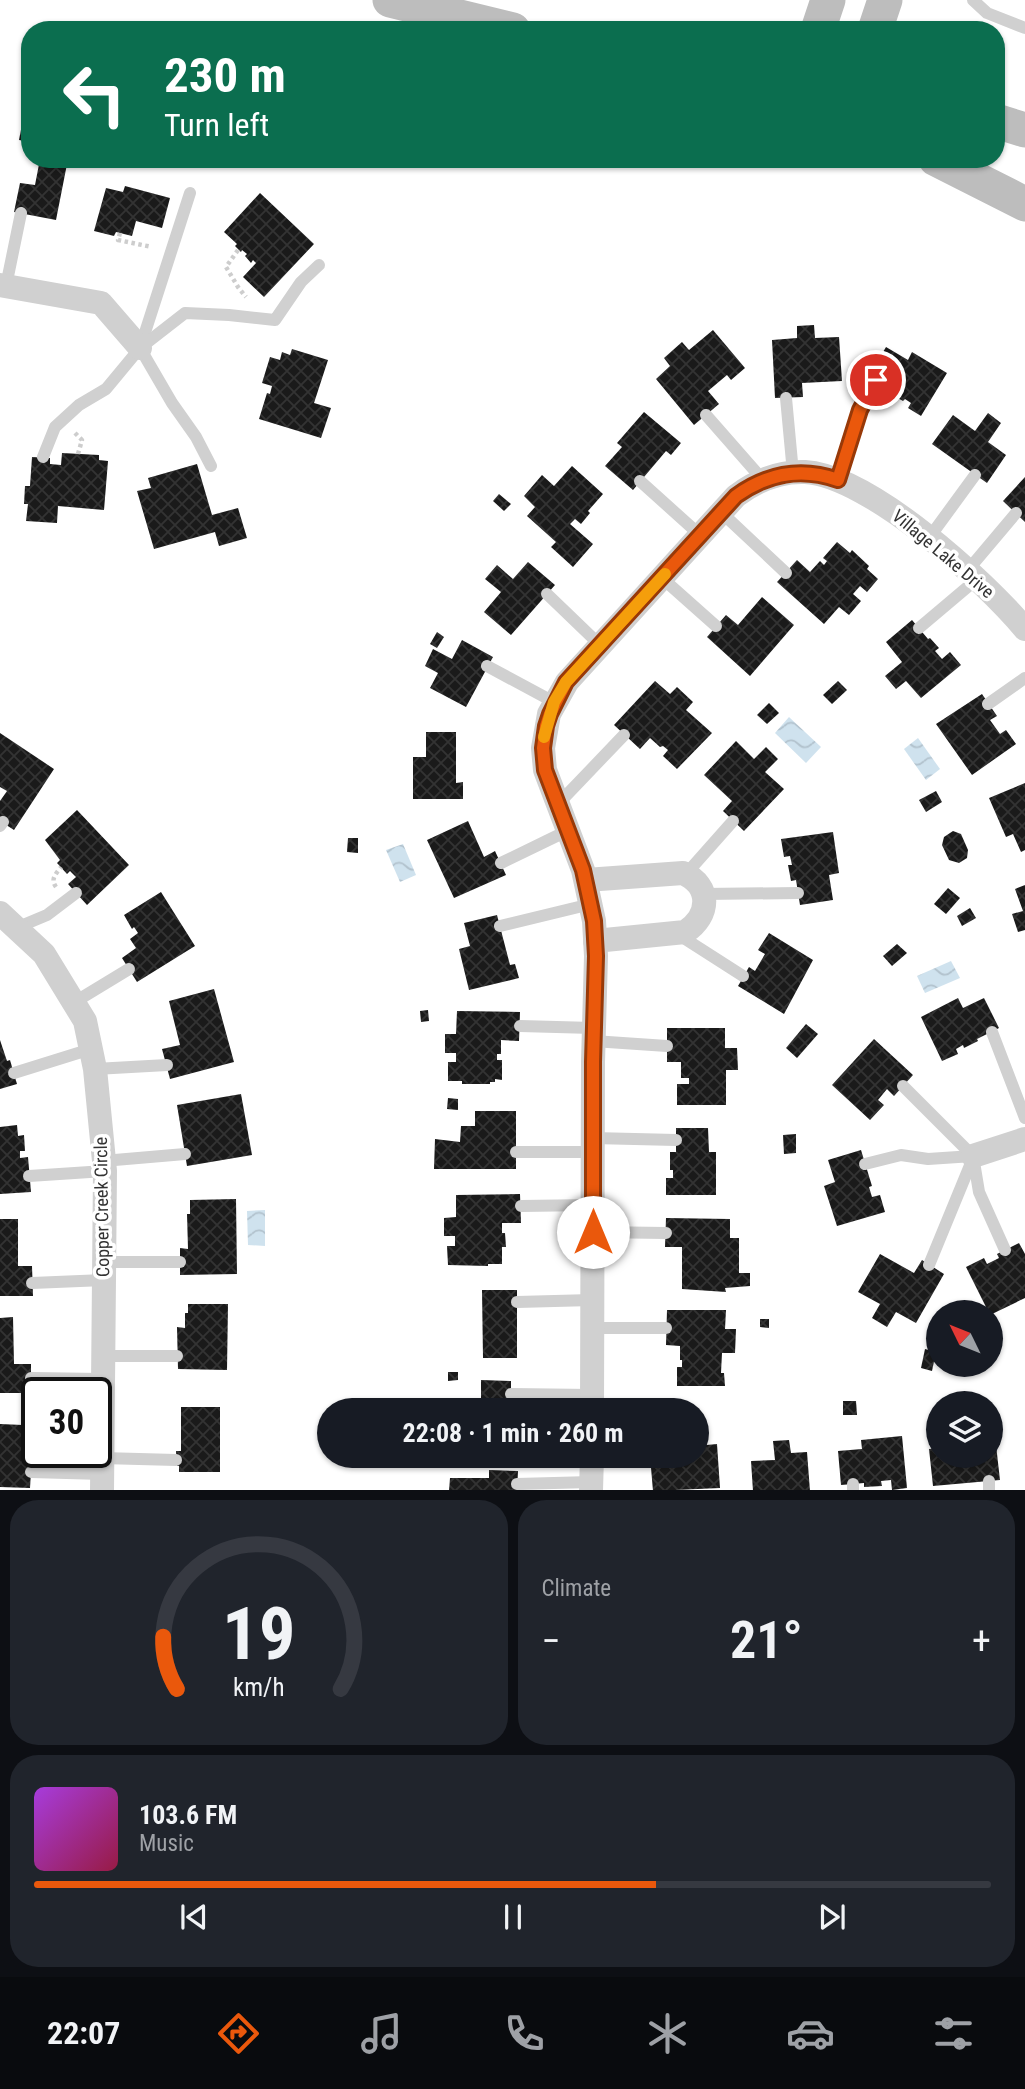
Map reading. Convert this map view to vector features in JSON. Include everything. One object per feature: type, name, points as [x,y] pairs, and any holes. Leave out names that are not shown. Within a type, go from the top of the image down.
[{"type":"street","points":[[390,0],[476,21]]},
{"type":"street","points":[[821,21],[828,0]]},
{"type":"street","points":[[878,21],[885,0]]},
{"type":"street","points":[[1005,124],[1025,130]]},
{"type":"street","points":[[954,168],[1025,204]]},
{"type":"street","points":[[3,286],[101,303],[140,348]]},
{"type":"street","name":"Village Lake Drive","points":[[592,1398],[595,941],[586,880],[545,770],[543,748],[546,726],[554,702],[566,682],[736,496],[763,480],[793,473],[816,474],[838,480],[881,504],[929,538],[973,575],[1023,624]]},
{"type":"street","points":[[586,880],[678,872],[696,881],[703,894],[704,909],[698,922],[685,932],[595,941]]},
{"type":"street","name":"Copper Creek Circle","points":[[6,923],[44,954],[85,1021],[93,1059],[104,1166],[102,1474]]},
{"type":"street","points":[[974,1156],[1025,1139]]},
{"type":"street","points":[[591,1486],[592,1468]]},
{"type":"lane","points":[[972,0],[987,13],[1025,28]]},
{"type":"lane","points":[[190,193],[140,348],[211,466]]},
{"type":"lane","points":[[3,286],[21,213]]},
{"type":"lane","points":[[43,457],[55,427],[79,405],[106,389],[140,348],[185,313],[275,320],[301,282],[319,265]]},
{"type":"lane","points":[[838,480],[860,410],[876,380]]},
{"type":"lane","points":[[786,398],[793,473]]},
{"type":"lane","points":[[706,415],[763,480]]},
{"type":"lane","points":[[929,538],[975,475]]},
{"type":"lane","points":[[640,481],[700,535]]},
{"type":"lane","points":[[721,512],[786,573]]},
{"type":"lane","points":[[919,628],[973,575],[1016,513]]},
{"type":"lane","points":[[662,578],[716,626]]},
{"type":"lane","points":[[547,594],[600,645]]},
{"type":"lane","points":[[487,666],[554,702]]},
{"type":"lane","points":[[988,704],[1025,678]]},
{"type":"lane","points":[[558,804],[624,735]]},
{"type":"lane","points":[[686,874],[733,821]]},
{"type":"lane","points":[[501,863],[569,830]]},
{"type":"lane","points":[[703,894],[798,892]]},
{"type":"lane","points":[[6,923],[47,915],[76,893]]},
{"type":"lane","points":[[500,926],[591,904]]},
{"type":"lane","points":[[676,933],[743,976]]},
{"type":"lane","points":[[74,1003],[129,969]]},
{"type":"lane","points":[[520,1026],[667,1046]]},
{"type":"lane","points":[[992,1032],[1025,1118]]},
{"type":"lane","points":[[14,1073],[93,1059],[167,1065]]},
{"type":"lane","points":[[903,1086],[974,1156],[979,1192],[1005,1250]]},
{"type":"lane","points":[[516,1152],[676,1140]]},
{"type":"lane","points":[[29,1176],[185,1154]]},
{"type":"lane","points":[[865,1164],[901,1155],[928,1159],[974,1156]]},
{"type":"lane","points":[[929,1265],[974,1156]]},
{"type":"lane","points":[[521,1206],[592,1205]]},
{"type":"lane","points":[[593,1232],[666,1233]]},
{"type":"lane","points":[[32,1283],[180,1262]]},
{"type":"lane","points":[[517,1302],[592,1300]]},
{"type":"lane","points":[[592,1328],[666,1328]]},
{"type":"lane","points":[[38,1377],[177,1356]]},
{"type":"lane","points":[[511,1394],[547,1398]]},
{"type":"lane","points":[[31,1472],[102,1474],[176,1460]]},
{"type":"lane","points":[[517,1483],[591,1486]]},
{"type":"path","points":[[120,233],[118,240],[172,252]]},
{"type":"path","points":[[238,250],[226,267],[238,287],[265,319]]},
{"type":"water","points":[[789,717],[821,747],[806,763],[775,733]]},
{"type":"water","points":[[918,738],[940,769],[926,780],[904,749]]},
{"type":"water","points":[[403,844],[416,875],[400,882],[386,850]]},
{"type":"water","points":[[951,961],[960,978],[925,993],[917,976]]},
{"type":"water","points":[[265,1210],[265,1246],[248,1245],[247,1211]]},
{"type":"building","points":[[38,168],[66,168],[56,220],[14,212],[20,183],[35,185]]},
{"type":"building","points":[[125,186],[170,198],[162,228],[136,221],[132,236],[116,232],[114,236],[94,231],[106,188],[123,192]]},
{"type":"building","points":[[260,193],[314,244],[264,297],[243,277],[256,263],[253,260],[251,263],[245,256],[247,254],[242,250],[241,252],[235,246],[237,244],[224,232]]},
{"type":"building","points":[[814,325],[815,338],[839,337],[842,381],[802,383],[803,397],[775,398],[772,340],[797,338],[797,326]]},
{"type":"building","points":[[713,330],[745,368],[731,380],[727,375],[708,391],[719,404],[694,425],[656,379],[670,366],[664,358],[682,342],[689,350]]},
{"type":"building","points":[[886,347],[908,360],[912,352],[947,373],[921,416],[908,408],[911,403],[889,393],[891,389],[869,376]]},
{"type":"building","points":[[292,349],[328,360],[314,403],[331,408],[321,438],[259,419],[272,386],[262,383],[270,357],[280,360],[282,352],[290,355]]},
{"type":"building","points":[[644,412],[681,443],[671,455],[666,451],[633,490],[605,466],[622,447],[617,443]]},
{"type":"building","points":[[988,413],[1001,423],[988,442],[1006,455],[987,483],[932,444],[953,415],[975,431]]},
{"type":"building","points":[[62,453],[99,455],[99,460],[108,461],[104,510],[58,506],[57,523],[26,521],[28,504],[24,504],[25,486],[30,486],[32,457],[50,458],[50,464],[61,465]]},
{"type":"building","points":[[197,464],[212,515],[238,508],[247,538],[219,546],[215,532],[154,549],[137,491],[151,488],[148,478]]},
{"type":"building","points":[[572,466],[603,494],[581,524],[575,519],[570,524],[593,544],[573,567],[551,547],[556,542],[527,516],[535,507],[524,496],[542,475],[554,486]]},
{"type":"building","points":[[1025,477],[1025,522],[1003,501]]},
{"type":"building","points":[[499,494],[511,504],[504,511],[493,501]]},
{"type":"building","points":[[837,542],[850,553],[852,550],[878,579],[867,592],[860,586],[853,594],[861,601],[849,615],[839,607],[824,624],[777,582],[797,560],[810,572],[820,561],[824,565],[827,561],[823,558]]},
{"type":"building","points":[[528,562],[555,585],[511,635],[484,612],[501,592],[485,579],[497,565],[513,579]]},
{"type":"building","points":[[762,597],[794,625],[750,676],[707,637],[726,615],[738,625]]},
{"type":"building","points":[[912,620],[939,648],[935,651],[942,659],[950,652],[961,665],[921,698],[906,681],[896,689],[885,676],[902,662],[886,642]]},
{"type":"building","points":[[437,632],[444,637],[437,648],[430,644]]},
{"type":"building","points":[[462,640],[493,657],[466,707],[430,688],[438,673],[425,666],[433,649],[452,659]]},
{"type":"building","points":[[655,681],[670,694],[677,687],[693,702],[686,710],[712,733],[677,769],[663,756],[668,750],[663,746],[660,747],[650,738],[640,749],[614,725]]},
{"type":"building","points":[[838,681],[847,690],[832,704],[823,695]]},
{"type":"building","points":[[982,694],[997,716],[990,720],[1000,734],[1006,730],[1016,744],[972,775],[936,724]]},
{"type":"building","points":[[769,703],[779,713],[767,724],[757,715]]},
{"type":"building","points":[[426,732],[456,732],[456,783],[463,782],[463,799],[413,799],[413,757],[426,757]]},
{"type":"building","points":[[0,733],[54,769],[14,830],[0,821],[0,801],[7,791],[0,787]]},
{"type":"building","points":[[736,741],[754,759],[766,747],[778,759],[765,772],[784,789],[744,831],[723,811],[732,801],[704,775]]},
{"type":"building","points":[[1025,783],[1025,850],[1021,852],[1013,834],[1006,837],[989,798]]},
{"type":"building","points":[[936,791],[942,802],[926,812],[919,800]]},
{"type":"building","points":[[77,810],[129,865],[87,905],[68,884],[76,877],[70,871],[67,874],[57,863],[60,860],[45,840]]},
{"type":"building","points":[[468,821],[484,857],[495,851],[506,875],[454,898],[427,840]]},
{"type":"building","points":[[953,831],[961,834],[968,850],[967,858],[959,863],[949,860],[942,845],[944,837]]},
{"type":"building","points":[[833,832],[839,873],[829,875],[833,900],[800,905],[796,880],[791,881],[788,865],[792,865],[790,856],[784,857],[781,839]]},
{"type":"building","points":[[348,838],[358,838],[358,853],[347,852]]},
{"type":"building","points":[[1025,885],[1025,930],[1018,932],[1012,914],[1023,911],[1015,889]]},
{"type":"building","points":[[948,888],[960,898],[946,914],[934,904]]},
{"type":"building","points":[[161,892],[195,946],[137,982],[122,958],[136,948],[130,939],[138,933],[134,927],[132,929],[124,915]]},
{"type":"building","points":[[970,908],[976,918],[962,926],[957,916]]},
{"type":"building","points":[[497,915],[510,965],[515,964],[519,978],[469,990],[459,949],[470,946],[464,923]]},
{"type":"building","points":[[769,933],[813,960],[784,1014],[738,986],[749,967],[755,971],[765,954],[758,950]]},
{"type":"building","points":[[897,944],[907,953],[892,966],[883,956]]},
{"type":"building","points":[[214,989],[234,1062],[170,1079],[162,1049],[180,1045],[169,1001]]},
{"type":"building","points":[[958,998],[963,1008],[984,998],[999,1028],[964,1048],[963,1045],[956,1049],[958,1054],[942,1061],[921,1017]]},
{"type":"building","points":[[428,1010],[429,1021],[421,1022],[420,1011]]},
{"type":"building","points":[[457,1011],[520,1012],[519,1041],[501,1040],[501,1054],[497,1054],[497,1060],[502,1060],[502,1080],[495,1079],[495,1082],[490,1084],[448,1081],[448,1062],[456,1062],[456,1053],[445,1053],[445,1034],[456,1034]]},
{"type":"building","points":[[806,1024],[818,1034],[797,1058],[786,1048]]},
{"type":"building","points":[[667,1028],[725,1028],[725,1048],[737,1048],[738,1070],[726,1070],[726,1105],[677,1105],[677,1084],[689,1084],[689,1078],[681,1078],[681,1062],[667,1062]]},
{"type":"building","points":[[874,1039],[913,1075],[894,1096],[887,1089],[878,1100],[884,1105],[870,1120],[832,1085]]},
{"type":"building","points":[[0,1040],[7,1061],[10,1060],[17,1084],[0,1089]]},
{"type":"building","points":[[241,1094],[252,1155],[187,1166],[177,1105]]},
{"type":"building","points":[[448,1098],[458,1099],[458,1110],[447,1109]]},
{"type":"building","points":[[475,1111],[516,1111],[516,1169],[434,1169],[435,1139],[460,1142],[461,1126],[475,1126]]},
{"type":"building","points":[[17,1125],[18,1136],[24,1135],[25,1151],[20,1151],[20,1158],[28,1157],[31,1192],[0,1194],[0,1127]]},
{"type":"building","points":[[676,1128],[708,1128],[709,1152],[716,1152],[716,1195],[666,1195],[666,1178],[673,1178],[670,1152],[676,1152]]},
{"type":"building","points":[[796,1134],[796,1153],[784,1154],[783,1135]]},
{"type":"building","points":[[861,1150],[872,1186],[869,1187],[872,1197],[880,1195],[885,1212],[837,1226],[824,1186],[835,1182],[828,1160]]},
{"type":"building","points":[[520,1194],[521,1223],[502,1223],[506,1247],[502,1247],[502,1264],[448,1265],[447,1246],[455,1246],[455,1236],[444,1236],[444,1218],[456,1217],[456,1195]]},
{"type":"building","points":[[236,1199],[237,1274],[180,1275],[180,1248],[188,1249],[187,1214],[190,1214],[190,1200]]},
{"type":"building","points":[[666,1218],[730,1219],[730,1238],[739,1238],[739,1273],[750,1273],[750,1286],[725,1288],[726,1292],[682,1289],[682,1247],[665,1247]]},
{"type":"building","points":[[0,1219],[18,1219],[18,1266],[32,1266],[33,1296],[0,1296]]},
{"type":"building","points":[[1019,1243],[1025,1254],[1025,1298],[1003,1309],[1003,1300],[982,1300],[966,1267],[984,1258],[987,1264],[999,1258],[997,1254]]},
{"type":"building","points":[[880,1254],[914,1273],[922,1260],[944,1274],[929,1300],[926,1300],[926,1306],[916,1323],[896,1312],[887,1327],[872,1318],[880,1304],[858,1292]]},
{"type":"building","points":[[482,1290],[517,1290],[517,1358],[483,1358]]},
{"type":"building","points":[[188,1304],[228,1304],[227,1370],[178,1369],[177,1327],[185,1328]]},
{"type":"building","points":[[667,1310],[726,1310],[725,1329],[736,1329],[735,1353],[722,1353],[721,1373],[724,1373],[725,1386],[677,1386],[677,1367],[682,1367],[682,1360],[680,1346],[666,1345]]},
{"type":"building","points":[[13,1317],[14,1364],[31,1364],[31,1377],[21,1377],[21,1393],[0,1393],[0,1318]]},
{"type":"building","points":[[760,1319],[769,1319],[769,1328],[760,1327]]},
{"type":"building","points":[[925,1349],[926,1369],[921,1368]]},
{"type":"building","points":[[448,1372],[458,1372],[458,1380],[448,1381]]},
{"type":"building","points":[[481,1380],[511,1381],[511,1398],[481,1398]]},
{"type":"building","points":[[843,1401],[856,1401],[857,1415],[843,1415]]},
{"type":"building","points":[[181,1407],[220,1407],[220,1472],[179,1472],[176,1451],[181,1451]]},
{"type":"building","points":[[0,1424],[21,1425],[21,1468],[31,1468],[30,1488],[0,1487]]},
{"type":"building","points":[[902,1436],[907,1488],[892,1490],[891,1480],[881,1481],[882,1486],[864,1487],[864,1483],[841,1485],[838,1451],[862,1449],[861,1440]]},
{"type":"building","points":[[789,1440],[791,1453],[807,1452],[810,1490],[753,1490],[751,1461],[775,1460],[773,1441]]},
{"type":"building","points":[[717,1444],[720,1488],[653,1490],[651,1468],[709,1468],[709,1445]]},
{"type":"building","points":[[931,1468],[999,1468],[1000,1480],[933,1486]]},
{"type":"building","points":[[489,1470],[518,1471],[517,1490],[449,1490],[450,1478],[489,1478]]},
{"type":"slow traffic","points":[[544,737],[554,702],[566,682],[665,574]]},
{"type":"route","points":[[593,1232],[596,956],[594,921],[578,854],[545,770],[543,748],[546,726],[554,702],[566,682],[736,496],[753,484],[782,474],[805,472],[838,480],[860,410],[876,380]]}]
